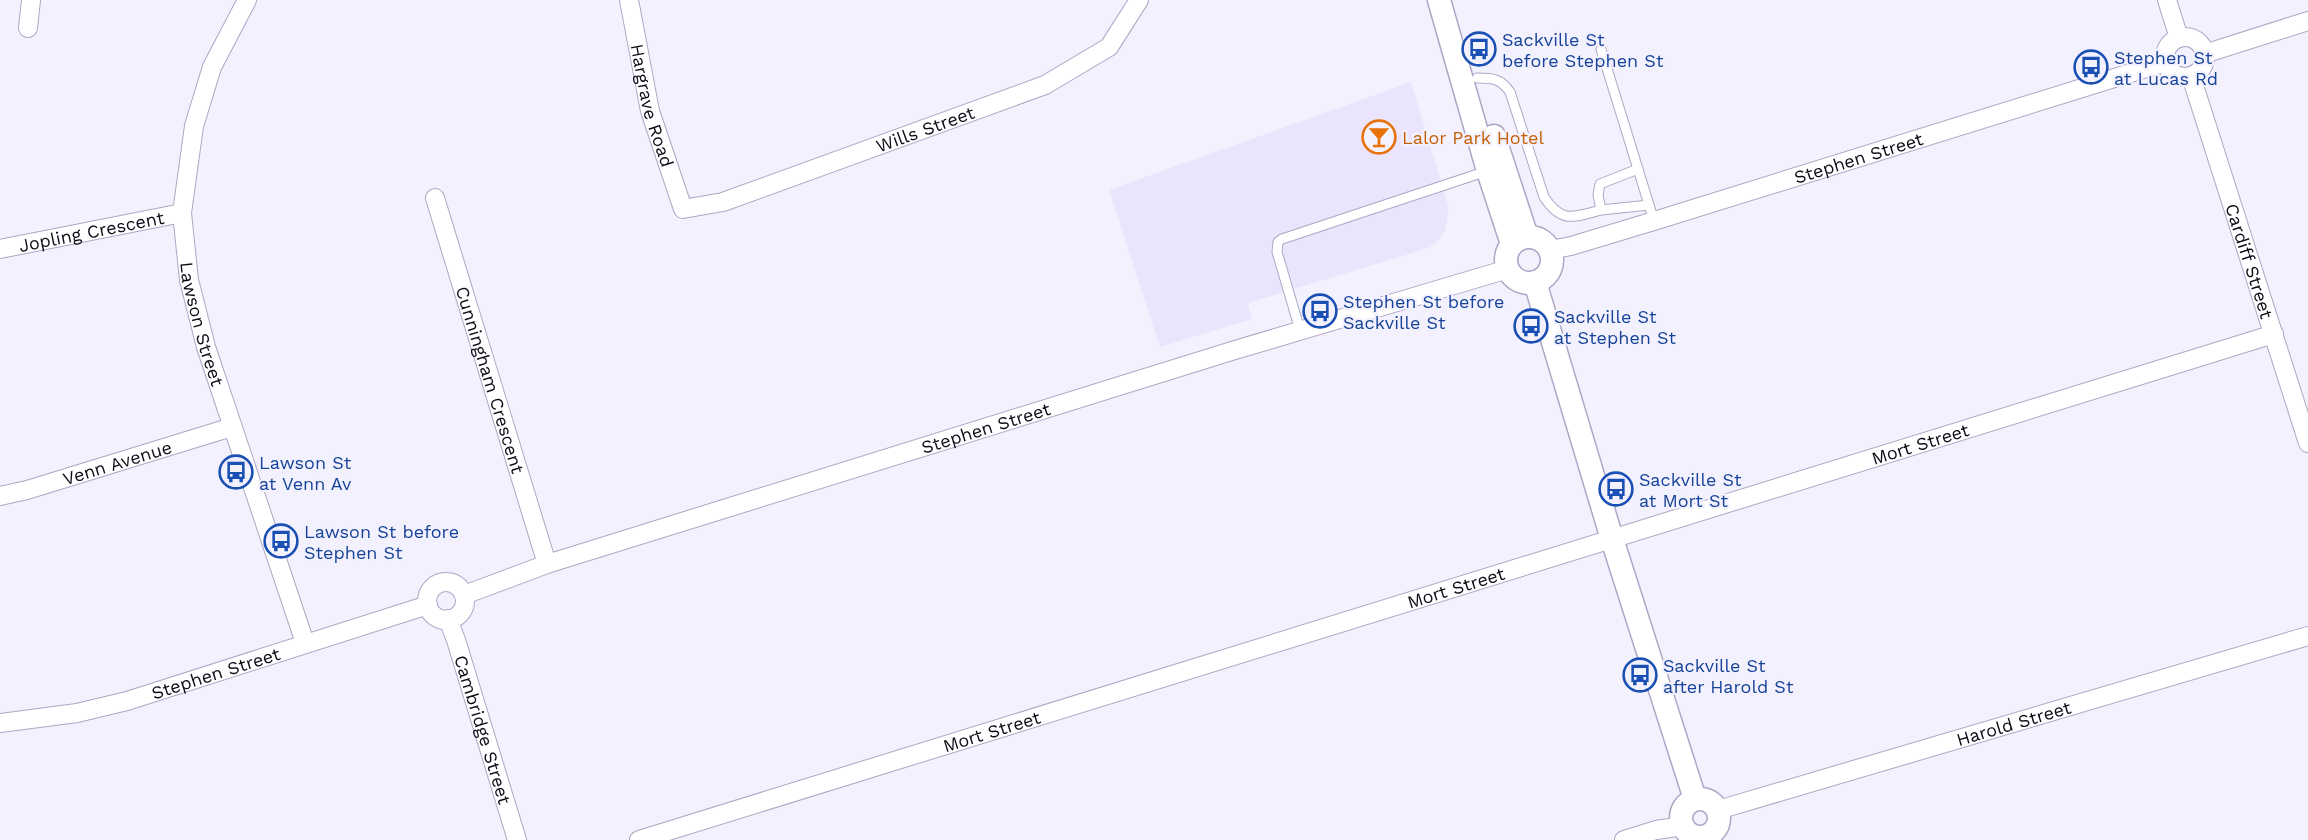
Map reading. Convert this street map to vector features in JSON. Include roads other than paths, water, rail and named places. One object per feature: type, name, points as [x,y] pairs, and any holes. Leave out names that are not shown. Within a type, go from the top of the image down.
[{"type":"street","points":[[28,28],[31,0]]},
{"type":"street","name":"Lawson Street","points":[[247,0],[212,67],[194,126],[182,213],[189,280],[206,347],[305,643]]},
{"type":"street","name":"Hargrave Road","points":[[629,0],[650,111],[683,209]]},
{"type":"street","name":"Wills Street","points":[[683,209],[723,202],[1046,85],[1109,47],[1139,0]]},
{"type":"street","points":[[1438,0],[1520,241]]},
{"type":"street","points":[[1451,0],[1476,78],[1495,168]]},
{"type":"street","points":[[2166,0],[2179,38]]},
{"type":"street","points":[[2204,54],[2308,21]]},
{"type":"street","points":[[2186,37],[2198,42],[2204,54],[2200,69],[2191,76],[2185,77],[2173,73],[2166,62],[2166,50],[2179,38],[2186,37]]},
{"type":"street","name":"Stephen Street","points":[[1550,250],[1571,246],[1652,213],[2166,62]]},
{"type":"street","name":"Cardiff Street","points":[[2191,76],[2308,443]]},
{"type":"street","name":"Cunningham Crescent","points":[[435,198],[547,564]]},
{"type":"street","name":"Jopling Crescent","points":[[0,249],[182,213]]},
{"type":"street","points":[[1540,240],[1550,250],[1552,263],[1550,270],[1546,276],[1535,282],[1522,282],[1516,279],[1508,269],[1506,256],[1520,241],[1540,240]]},
{"type":"street","name":"Stephen Street","points":[[464,595],[487,584],[547,564],[1300,330],[1508,269]]},
{"type":"street","points":[[1535,282],[1612,539],[1695,799]]},
{"type":"street","name":"Mort Street","points":[[639,840],[2274,334]]},
{"type":"street","name":"Venn Avenue","points":[[0,496],[27,490],[232,427]]},
{"type":"street","points":[[440,583],[457,585],[464,595],[462,611],[454,618],[448,619],[434,615],[428,605],[430,590],[440,583]]},
{"type":"street","name":"Stephen Street","points":[[0,723],[77,714],[127,701],[428,605]]},
{"type":"street","name":"Cambridge Street","points":[[448,619],[518,840]]},
{"type":"street","name":"Harold Street","points":[[1718,810],[2308,636]]},
{"type":"street","points":[[1624,840],[1656,830],[1683,826],[1696,836],[1708,838],[1717,828],[1718,810],[1706,799],[1695,799],[1683,809],[1683,826]]},
{"type":"lane","points":[[1476,78],[1499,80],[1509,92],[1544,197],[1560,215],[1571,217],[1601,210],[1652,213],[1601,49]]},
{"type":"lane","points":[[1300,330],[1277,252],[1278,242],[1495,168]]},
{"type":"lane","points":[[1601,210],[1598,195],[1600,184],[1638,169]]},
{"type":"place","name":"Sackville St before Stephen St","points":[[1479,49]]},
{"type":"place","name":"Stephen St at Lucas Rd","points":[[2091,67]]},
{"type":"place","name":"Lalor Park Hotel","points":[[1379,137]]},
{"type":"place","name":"Stephen St before Sackville St","points":[[1320,311]]},
{"type":"place","name":"Sackville St at Stephen St","points":[[1531,326]]},
{"type":"place","name":"Lawson St at Venn Av","points":[[236,472]]},
{"type":"place","name":"Sackville St at Mort St","points":[[1616,489]]},
{"type":"place","name":"Lawson St before Stephen St","points":[[281,541]]},
{"type":"place","name":"Sackville St after Harold St","points":[[1640,675]]}]
